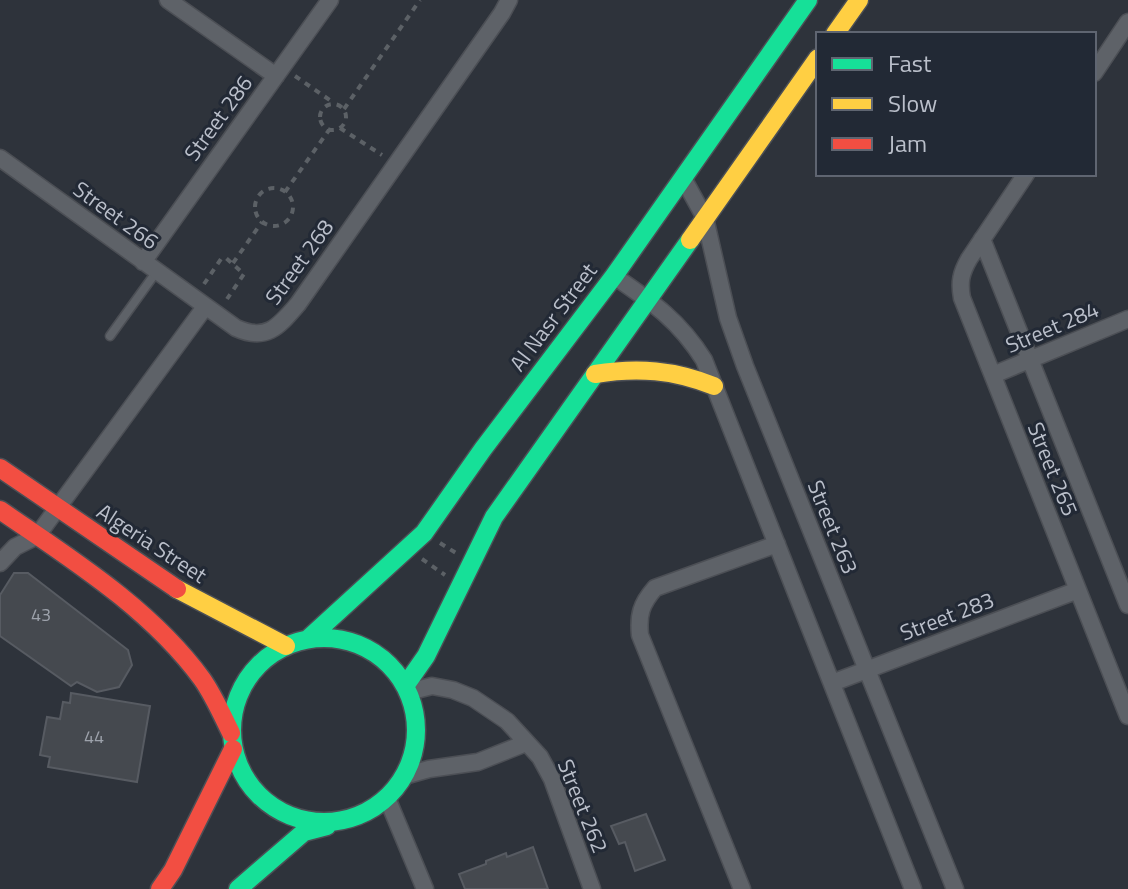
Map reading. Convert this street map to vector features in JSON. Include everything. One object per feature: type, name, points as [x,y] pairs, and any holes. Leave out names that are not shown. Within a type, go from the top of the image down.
[{"type":"street","points":[[168,0],[279,71]]},
{"type":"street","name":"Street 286","points":[[150,266],[279,71],[330,0]]},
{"type":"street","name":"Street 268","points":[[205,306],[249,334],[278,327],[298,304],[509,0]]},
{"type":"street","name":"Al Nasr Street","points":[[308,639],[424,533],[483,449],[614,276],[808,0]]},
{"type":"street","points":[[836,32],[859,0]]},
{"type":"street","points":[[1096,70],[1128,22]]},
{"type":"street","points":[[407,689],[494,517],[816,61]]},
{"type":"street","name":"Street 266","points":[[0,158],[205,306]]},
{"type":"street","name":"Street 265","points":[[1025,176],[962,271],[962,298],[1128,716]]},
{"type":"street","name":"Street 263","points":[[683,178],[705,218],[715,268],[736,342],[955,889]]},
{"type":"street","name":"Street 265","points":[[982,239],[1128,605]]},
{"type":"street","points":[[614,276],[670,315],[689,336],[704,360],[913,889]]},
{"type":"street","points":[[0,563],[15,547],[37,536],[205,306]]},
{"type":"street","name":"Street 284","points":[[993,375],[1128,319]]},
{"type":"street","points":[[595,374],[625,368],[656,368],[686,374],[714,386]]},
{"type":"street","name":"Algeria Street","points":[[0,468],[177,590],[232,622],[286,646]]},
{"type":"street","points":[[0,510],[131,605],[200,675],[232,741],[242,774],[257,795],[277,810],[301,820],[327,823],[353,818]]},
{"type":"street","points":[[742,889],[640,635],[638,618],[643,601],[655,588],[777,544]]},
{"type":"street","name":"Street 283","points":[[832,683],[1078,590]]},
{"type":"street","points":[[160,889],[173,870],[232,741],[233,711],[246,681],[267,657],[286,646],[308,639],[337,639],[364,647],[388,663],[407,689],[416,720],[414,749],[404,776],[387,798],[371,810],[304,832],[238,889]]},
{"type":"street","name":"Street 262","points":[[407,689],[432,686],[473,698],[507,721],[540,757],[552,779],[592,889]]},
{"type":"street","points":[[404,776],[478,762],[526,743]]},
{"type":"street","points":[[387,798],[425,889]]},
{"type":"lane","points":[[110,336],[150,266]]},
{"type":"path","points":[[285,192],[329,130],[340,128],[346,120],[344,109],[420,0]]},
{"type":"path","points":[[279,71],[344,109]]},
{"type":"path","points":[[329,130],[321,124],[320,114],[326,106],[336,104]]},
{"type":"path","points":[[340,128],[396,164]]},
{"type":"path","points":[[270,188],[285,192],[292,204],[289,218],[277,226],[262,222],[255,210],[258,196],[270,188]]},
{"type":"path","points":[[233,263],[262,222]]},
{"type":"path","points":[[226,258],[244,271],[244,275],[205,306],[221,259],[226,258]]},
{"type":"path","points":[[424,533],[471,562]]},
{"type":"path","points":[[408,549],[460,586]]},
{"type":"building","points":[[14,573],[28,573],[128,650],[132,665],[119,687],[97,692],[77,682],[71,686],[0,636],[0,595]]},
{"type":"building","points":[[71,693],[150,706],[137,782],[48,767],[50,757],[40,755],[47,717],[60,719],[63,702],[70,703]]},
{"type":"building","points":[[646,814],[665,860],[635,871],[625,842],[619,844],[611,826]]},
{"type":"building","points":[[533,847],[548,889],[465,889],[459,874],[506,853],[507,857]]},
{"type":"traffic: fast","points":[[308,639],[424,533],[483,449],[614,276],[808,0]]},
{"type":"traffic: fast","points":[[405,686],[426,656],[494,517],[690,240]]},
{"type":"traffic: fast","points":[[324,638],[359,645],[389,665],[409,695],[416,730],[409,765],[389,795],[359,815],[324,822],[289,815],[259,795],[239,765],[232,730],[239,695],[259,665],[289,645],[324,638]]},
{"type":"traffic: fast","points":[[238,889],[304,832],[327,826]]},
{"type":"traffic: slow","points":[[836,32],[859,0]]},
{"type":"traffic: slow","points":[[690,240],[816,61]]},
{"type":"traffic: slow","points":[[595,374],[656,371],[685,376],[714,386]]},
{"type":"traffic: slow","points":[[177,589],[286,646]]},
{"type":"traffic: jam","points":[[0,468],[177,589]]},
{"type":"traffic: jam","points":[[0,510],[108,586],[158,630],[202,679],[231,733]]},
{"type":"traffic: jam","points":[[160,889],[173,870],[233,749]]}]
